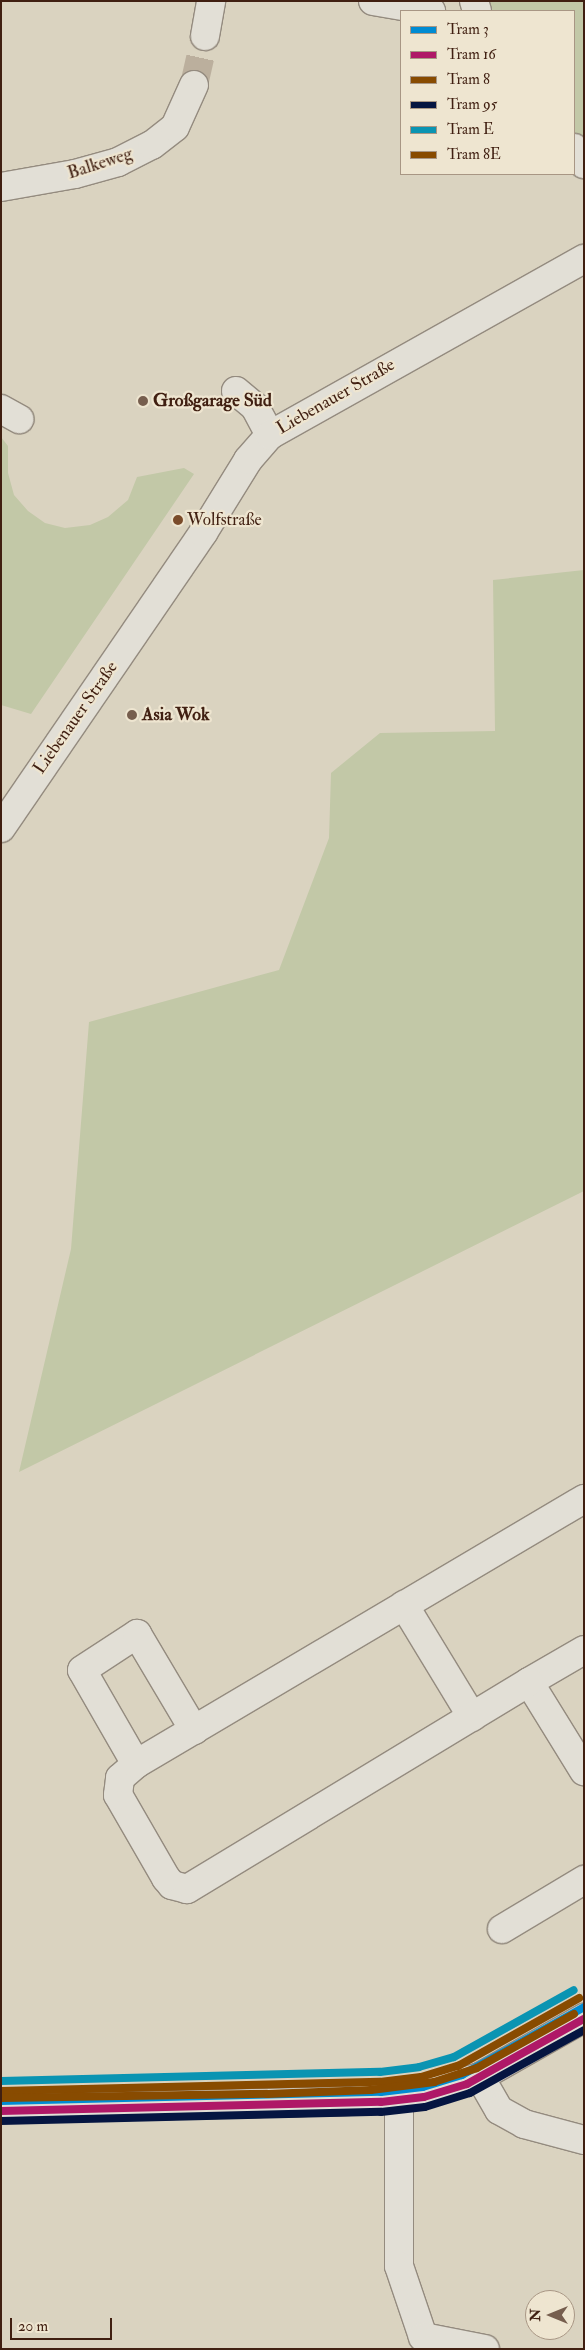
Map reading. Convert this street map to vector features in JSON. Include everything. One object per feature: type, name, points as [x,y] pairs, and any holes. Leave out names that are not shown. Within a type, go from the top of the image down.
[{"type":"street","points":[[205,36],[211,1]]},
{"type":"street","points":[[373,1],[425,10]]},
{"type":"street","name":"Balkeweg","points":[[1,187],[118,162],[152,145],[175,127],[194,85]]},
{"type":"street","name":"Liebenauer Straße","points":[[1,828],[203,533],[248,460],[270,435],[584,259]]},
{"type":"street","points":[[236,391],[254,407],[270,435]]},
{"type":"street","points":[[584,1498],[136,1764],[120,1778],[118,1795],[166,1878],[172,1885],[187,1889],[584,1650]]},
{"type":"street","points":[[404,1605],[472,1717]]},
{"type":"street","points":[[136,1764],[82,1670],[137,1634],[194,1730]]},
{"type":"street","points":[[529,1682],[584,1771]]},
{"type":"street","points":[[502,1929],[584,1880]]},
{"type":"street","points":[[1,2109],[399,2097],[435,2091],[480,2077],[584,2018]]},
{"type":"street","points":[[480,2077],[499,2110],[524,2124],[584,2140]]},
{"type":"street","points":[[399,2097],[399,2266],[402,2275],[423,2336],[485,2349]]},
{"type":"green space","points":[[474,1],[584,1],[584,152],[575,140],[575,10],[477,10]]},
{"type":"green space","points":[[1,437],[8,446],[8,473],[14,495],[28,511],[45,523],[65,528],[90,525],[108,517],[128,500],[137,477],[184,468],[194,474],[31,714],[1,705]]},
{"type":"green space","points":[[584,570],[584,1191],[19,1472],[71,1249],[89,1022],[279,970],[329,838],[331,773],[380,733],[495,731],[493,580]]},
{"type":"tunnel","points":[[194,85],[205,36]]},
{"type":"tram line","name":"E","points":[[1,2081],[380,2072],[419,2067],[454,2057],[574,1990]]},
{"type":"tram line","name":"8","points":[[1,2091],[380,2082],[421,2077],[458,2066],[579,1998]]},
{"type":"tram line","name":"3","points":[[1,2101],[381,2092],[423,2087],[462,2075],[584,2007]]},
{"type":"tram line","name":"8E","points":[[1,2098],[267,2094],[371,2090],[434,2082],[477,2068],[574,2014]]},
{"type":"tram line","name":"16","points":[[1,2111],[381,2102],[424,2097],[467,2084],[584,2019]]},
{"type":"tram line","name":"95","points":[[1,2121],[381,2112],[425,2107],[470,2093],[584,2030]]},
{"type":"place","name":"Großgarage Süd","points":[[143,401]]},
{"type":"place","name":"Wolfstraße","points":[[178,520]]},
{"type":"place","name":"Asia Wok","points":[[132,715]]}]
